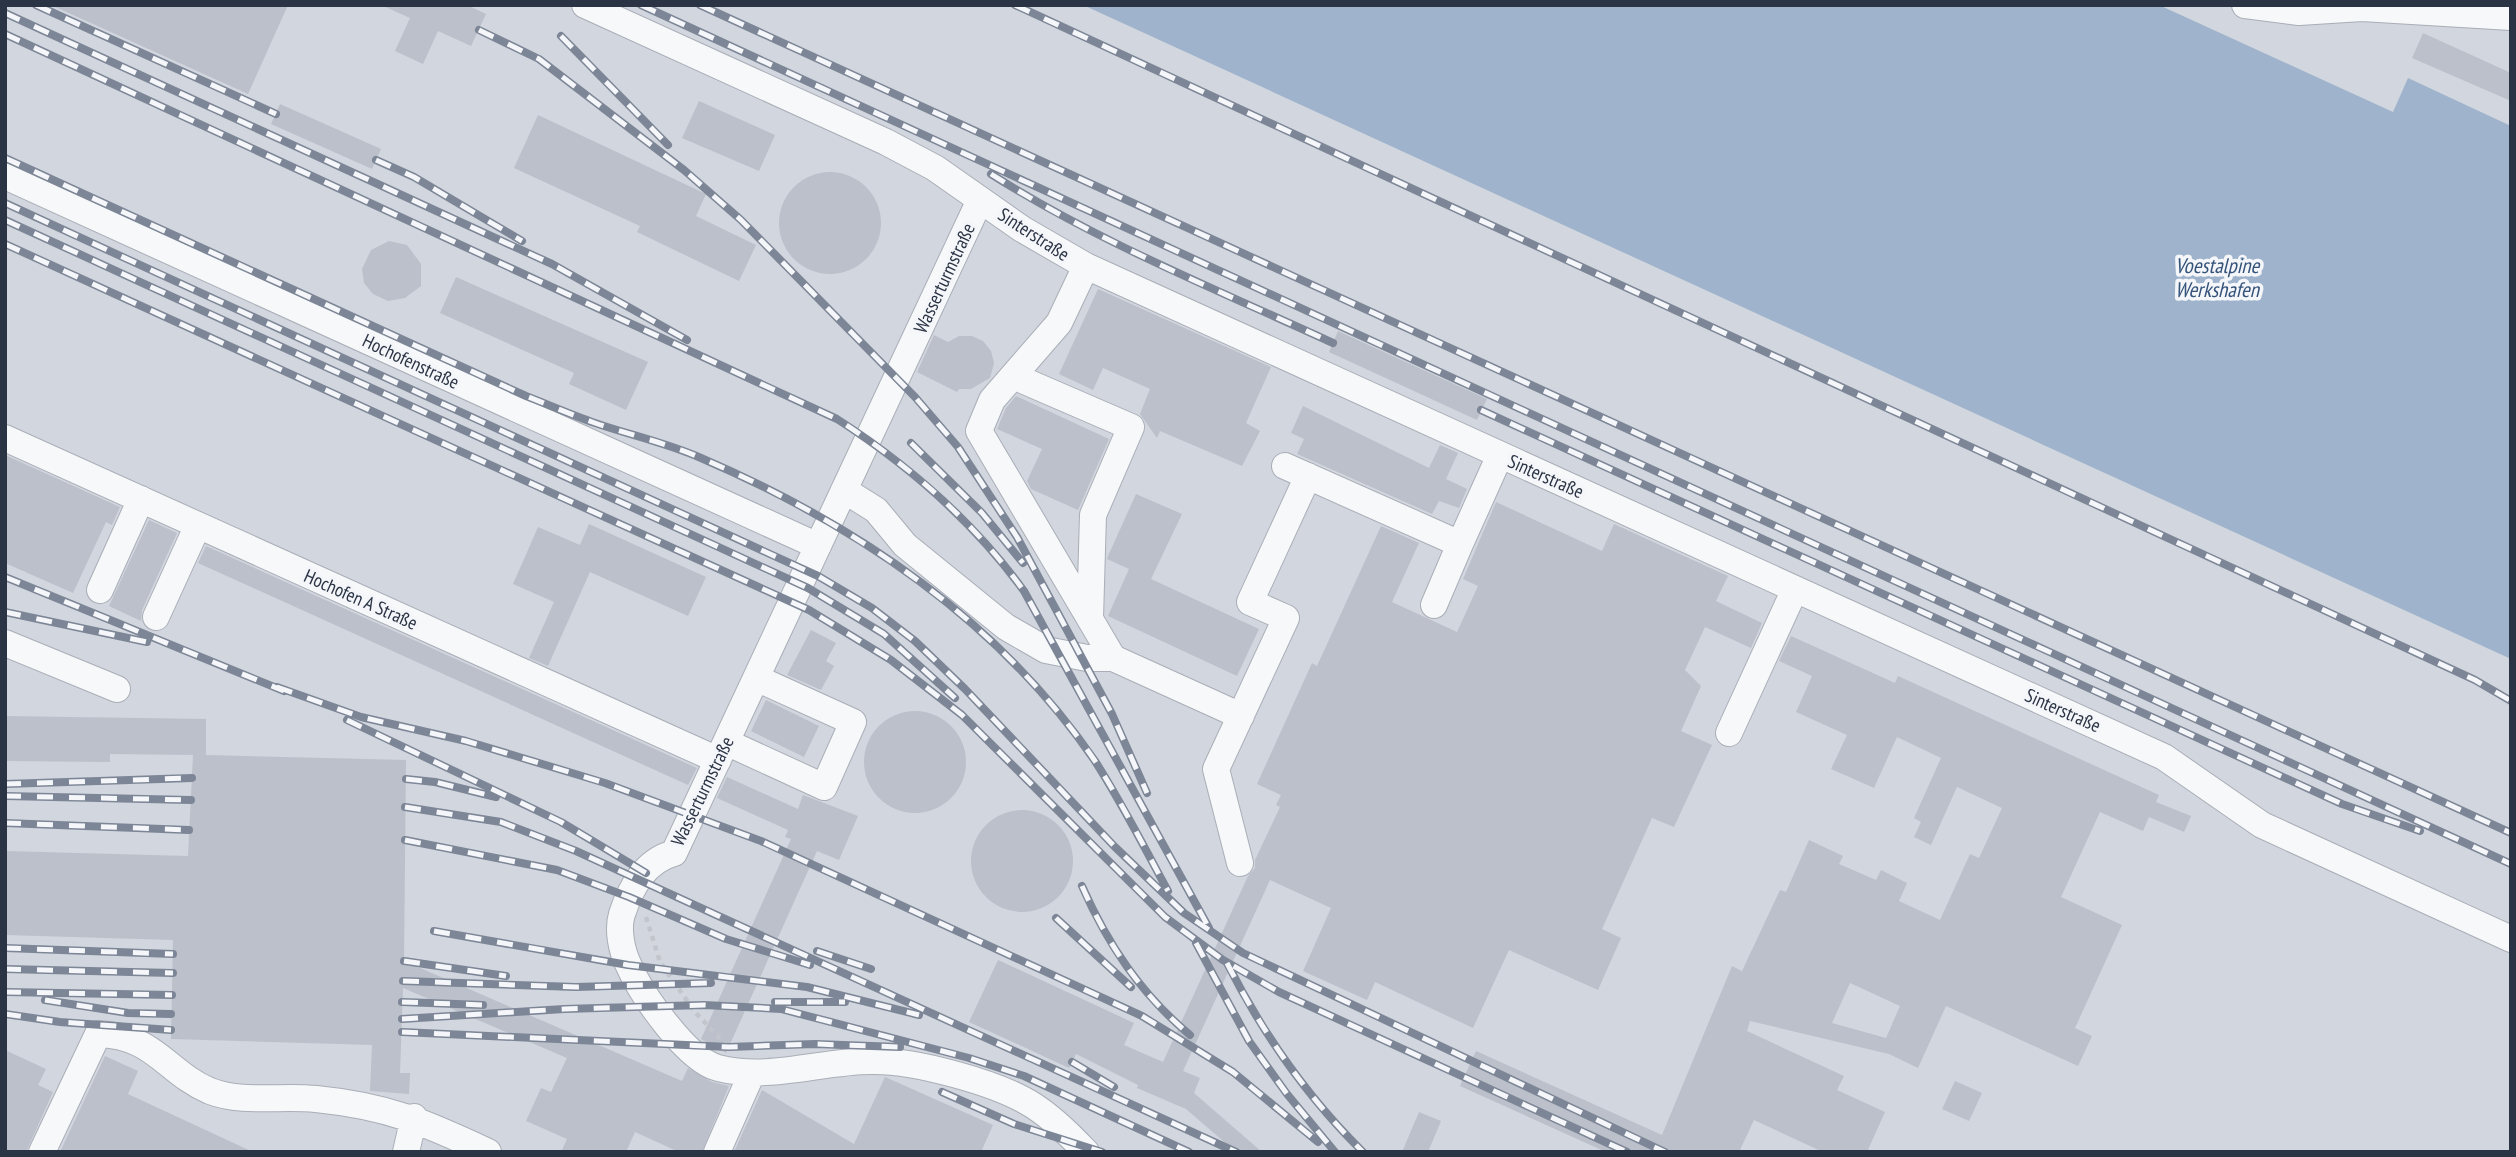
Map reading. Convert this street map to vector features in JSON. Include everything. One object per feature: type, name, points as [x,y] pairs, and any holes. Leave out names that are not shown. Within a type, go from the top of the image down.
[{"type":"street","name":"Sinterstraße","points":[[585,5],[886,142],[935,168],[1063,255],[2164,757],[2262,825],[2511,939]]},
{"type":"street","points":[[2245,5],[2299,12],[2362,8],[2472,11],[2511,16]]},
{"type":"street","points":[[2472,11],[2511,32]]},
{"type":"street","name":"Hochofenstraße","points":[[5,176],[818,546]]},
{"type":"street","name":"Wasserturmstraße","points":[[981,200],[674,853],[658,857],[647,867],[631,892],[633,916],[621,939],[628,965],[692,1053],[716,1068],[752,1073],[873,1060],[929,1068],[1031,1104],[1058,1122],[1086,1152]]},
{"type":"street","points":[[1086,266],[1059,323],[992,401],[979,431],[1113,657]]},
{"type":"street","points":[[1013,376],[1131,427],[1093,515],[1090,618]]},
{"type":"street","name":"Hochofen A Straße","points":[[5,438],[198,526],[722,751],[824,787],[853,722],[756,678]]},
{"type":"street","points":[[1434,605],[1500,454]]},
{"type":"street","points":[[1240,863],[1216,769],[1286,618],[1250,602],[1297,471],[1460,544]]},
{"type":"street","points":[[844,490],[876,510],[905,545],[1006,627],[1046,650],[1087,658],[1113,657],[1241,716]]},
{"type":"street","points":[[100,590],[141,499]]},
{"type":"street","points":[[156,617],[198,526]]},
{"type":"street","points":[[1729,733],[1795,589]]},
{"type":"street","points":[[5,643],[117,689]]},
{"type":"street","points":[[42,1152],[98,1034],[119,1034],[152,1049],[207,1090],[234,1098],[312,1098],[367,1105],[414,1117],[488,1152]]},
{"type":"street","points":[[717,1152],[752,1073]]},
{"type":"street","points":[[407,1152],[414,1117]]},
{"type":"path","points":[[633,916],[660,962],[695,1012],[752,1073]]},
{"type":"shaded area","points":[[5,5],[2511,5],[2511,1152],[5,1152]]},
{"type":"water","name":"Voestalpine Werkshafen","points":[[1083,5],[2159,5],[2393,112],[2408,78],[2511,126],[2511,659]]},
{"type":"building","points":[[51,5],[288,5],[248,94]]},
{"type":"building","points":[[381,5],[467,5],[486,14],[471,46],[438,31],[423,64],[395,51],[410,18]]},
{"type":"building","points":[[2423,33],[2511,73],[2511,101],[2412,58]]},
{"type":"building","points":[[699,101],[775,135],[759,171],[682,138]]},
{"type":"building","points":[[280,104],[381,149],[372,169],[271,124]]},
{"type":"building","points":[[538,115],[706,194],[696,216],[756,245],[739,281],[637,232],[640,226],[514,168]]},
{"type":"building","points":[[830,172],[849,176],[866,187],[877,204],[881,223],[877,242],[866,259],[849,270],[830,274],[811,270],[794,259],[783,242],[779,223],[783,204],[794,187],[811,176]]},
{"type":"building","points":[[389,241],[407,245],[421,264],[421,286],[405,298],[388,301],[373,294],[364,283],[362,269],[371,250]]},
{"type":"building","points":[[456,277],[648,362],[626,410],[569,384],[574,373],[440,313]]},
{"type":"building","points":[[1098,289],[1271,367],[1246,423],[1260,431],[1242,466],[1160,431],[1157,438],[1140,414],[1150,389],[1103,368],[1093,390],[1059,374]]},
{"type":"building","points":[[1338,331],[1487,399],[1477,420],[1329,352]]},
{"type":"building","points":[[934,335],[948,342],[959,336],[972,336],[983,341],[991,351],[994,363],[990,378],[971,389],[959,389],[957,392],[917,372]]},
{"type":"building","points":[[1016,396],[1109,439],[1078,510],[1031,489],[1027,481],[1042,449],[997,429],[1006,408]]},
{"type":"building","points":[[1303,406],[1429,468],[1440,445],[1458,453],[1446,479],[1467,489],[1459,508],[1439,501],[1432,514],[1297,454],[1304,439],[1291,433]]},
{"type":"building","points":[[5,455],[120,507],[112,525],[106,522],[73,593],[5,563]]},
{"type":"building","points":[[1136,494],[1182,514],[1151,579],[1259,629],[1237,676],[1108,616],[1129,569],[1107,559]]},
{"type":"building","points":[[1496,502],[1602,551],[1614,524],[1728,576],[1716,601],[1762,623],[1751,648],[1705,627],[1685,670],[1701,686],[1681,731],[1712,745],[1674,827],[1652,818],[1602,929],[1621,938],[1598,990],[1509,950],[1473,1028],[1375,982],[1367,1000],[1303,971],[1331,908],[1270,880],[1183,1071],[1200,1078],[1194,1093],[1262,1152],[1236,1152],[1186,1109],[1137,1088],[1138,1085],[1076,1054],[1069,1068],[969,1022],[998,960],[1134,1023],[1124,1045],[1163,1062],[1248,876],[1255,868],[1255,860],[1280,807],[1276,805],[1281,795],[1257,784],[1312,663],[1317,666],[1381,526],[1419,543],[1392,602],[1457,632],[1478,586],[1463,579]]},
{"type":"building","points":[[149,520],[177,533],[142,610],[141,621],[109,606]]},
{"type":"building","points":[[589,524],[706,577],[688,616],[590,572],[548,666],[529,658],[554,602],[513,584],[538,527],[580,545]]},
{"type":"building","points":[[206,546],[697,768],[688,785],[198,563]]},
{"type":"building","points":[[811,630],[836,643],[826,661],[834,666],[821,690],[787,675]]},
{"type":"building","points":[[1791,636],[1895,683],[1898,676],[2159,795],[2156,802],[2191,816],[2184,832],[2149,817],[2143,831],[2100,812],[2061,897],[2122,925],[2075,1028],[2092,1036],[2078,1066],[1946,1006],[1918,1068],[1889,1054],[1750,1021],[1747,1031],[1844,1076],[1837,1090],[1885,1112],[1867,1152],[1823,1152],[1754,1120],[1739,1152],[1606,1152],[1460,1086],[1476,1051],[1662,1135],[1732,966],[1742,971],[1780,890],[1786,892],[1809,840],[1843,856],[1839,864],[1876,880],[1881,870],[1907,883],[1899,901],[1940,920],[1970,854],[1979,858],[2002,808],[1957,787],[1931,845],[1914,837],[1921,822],[1914,818],[1941,758],[1897,737],[1874,788],[1831,769],[1847,735],[1796,712],[1812,676],[1779,661]],"holes":[[[1850,983],[1900,1006],[1886,1038],[1832,1023]]]},
{"type":"building","points":[[766,700],[819,726],[804,757],[751,731]]},
{"type":"building","points":[[915,711],[934,715],[951,726],[962,743],[966,762],[962,781],[951,798],[934,809],[915,813],[896,809],[879,798],[868,781],[864,762],[868,743],[879,726],[896,715]]},
{"type":"building","points":[[5,716],[206,719],[206,755],[406,760],[404,961],[682,1081],[688,1068],[712,1082],[729,1086],[702,1152],[679,1152],[635,1132],[626,1152],[561,1152],[567,1139],[526,1121],[541,1088],[551,1092],[567,1058],[403,988],[400,1073],[410,1073],[409,1094],[370,1091],[372,1045],[171,1039],[173,940],[5,935],[5,851],[188,856],[193,755],[110,754],[110,762],[5,761]]},
{"type":"building","points":[[727,777],[798,809],[803,795],[858,816],[839,860],[817,851],[726,1053],[701,1039],[791,839],[785,837],[788,830],[717,798]]},
{"type":"building","points":[[1022,810],[1041,814],[1058,825],[1069,842],[1073,861],[1069,880],[1058,897],[1041,908],[1022,912],[1003,908],[986,897],[975,880],[971,861],[975,842],[986,825],[1003,814]]},
{"type":"building","points":[[5,1050],[46,1069],[38,1085],[53,1092],[26,1152],[5,1152]]},
{"type":"building","points":[[105,1056],[138,1071],[128,1094],[253,1152],[60,1152]]},
{"type":"building","points":[[885,1077],[993,1125],[981,1152],[734,1152],[762,1090],[854,1144]]},
{"type":"building","points":[[1955,1081],[1982,1093],[1969,1121],[1942,1109]]},
{"type":"building","points":[[1419,1112],[1441,1121],[1428,1152],[1402,1152]]},
{"type":"railway","points":[[36,5],[276,114]]},
{"type":"railway","points":[[641,5],[2511,864]]},
{"type":"railway","points":[[700,5],[2511,833]]},
{"type":"railway","points":[[1015,5],[2475,680],[2511,701]]},
{"type":"railway","points":[[5,13],[552,264],[687,340]]},
{"type":"railway","points":[[479,30],[539,59],[684,170],[741,220],[915,397],[958,447],[1017,537],[1112,714],[1147,793]]},
{"type":"railway","points":[[5,34],[837,419],[890,456],[962,518],[1024,591],[1209,928]]},
{"type":"railway","points":[[561,36],[668,145]]},
{"type":"railway","points":[[5,158],[526,396],[595,423],[701,458],[758,484],[868,546],[969,621],[1015,664],[1057,710],[1105,777],[1168,891]]},
{"type":"railway","points":[[376,160],[414,177],[522,241]]},
{"type":"railway","points":[[991,174],[1073,222],[1333,343]]},
{"type":"railway","points":[[5,203],[818,576],[872,608],[915,641],[965,689],[1115,847],[1184,913],[1243,953],[1665,1152]]},
{"type":"railway","points":[[5,220],[808,588],[884,634],[955,698]]},
{"type":"railway","points":[[5,244],[809,610],[891,660],[962,715],[1165,917],[1223,960],[1279,992],[1627,1152]]},
{"type":"railway","points":[[1481,410],[2342,804],[2420,831]]},
{"type":"railway","points":[[911,443],[982,513],[1023,563]]},
{"type":"railway","points":[[5,577],[284,691]]},
{"type":"railway","points":[[5,612],[147,642]]},
{"type":"railway","points":[[277,687],[361,717],[466,741],[605,783],[761,841],[1142,1016],[1233,1072],[1318,1142]]},
{"type":"railway","points":[[347,720],[561,822],[646,873]]},
{"type":"railway","points":[[5,784],[192,778]]},
{"type":"railway","points":[[406,779],[435,782],[496,797]]},
{"type":"railway","points":[[5,796],[191,800]]},
{"type":"railway","points":[[405,807],[501,822],[576,851],[1236,1152]]},
{"type":"railway","points":[[5,823],[189,830]]},
{"type":"railway","points":[[405,840],[557,870],[629,897],[726,939],[810,965]]},
{"type":"railway","points":[[1082,886],[1127,967],[1156,1003],[1190,1035]]},
{"type":"railway","points":[[1056,918],[1131,987]]},
{"type":"railway","points":[[434,931],[628,965],[807,987],[919,1015]]},
{"type":"railway","points":[[1196,943],[1249,1041],[1287,1094],[1335,1152]]},
{"type":"railway","points":[[5,948],[173,954]]},
{"type":"railway","points":[[817,951],[871,969]]},
{"type":"railway","points":[[404,961],[506,976]]},
{"type":"railway","points":[[1227,963],[1255,1014],[1287,1063],[1323,1109],[1363,1152]]},
{"type":"railway","points":[[5,969],[173,973]]},
{"type":"railway","points":[[403,981],[576,987],[711,983]]},
{"type":"railway","points":[[5,992],[172,995]]},
{"type":"railway","points":[[45,1000],[128,1013],[171,1014]]},
{"type":"railway","points":[[402,1002],[483,1005]]},
{"type":"railway","points":[[775,1002],[845,1002]]},
{"type":"railway","points":[[402,1019],[564,1009],[704,1005],[781,1009],[969,1058],[1024,1076],[1189,1152]]},
{"type":"railway","points":[[5,1014],[60,1022],[171,1030]]},
{"type":"railway","points":[[402,1032],[729,1047],[815,1044],[900,1047]]},
{"type":"railway","points":[[1072,1062],[1114,1087]]},
{"type":"railway","points":[[942,1092],[1014,1124],[1102,1152]]}]
